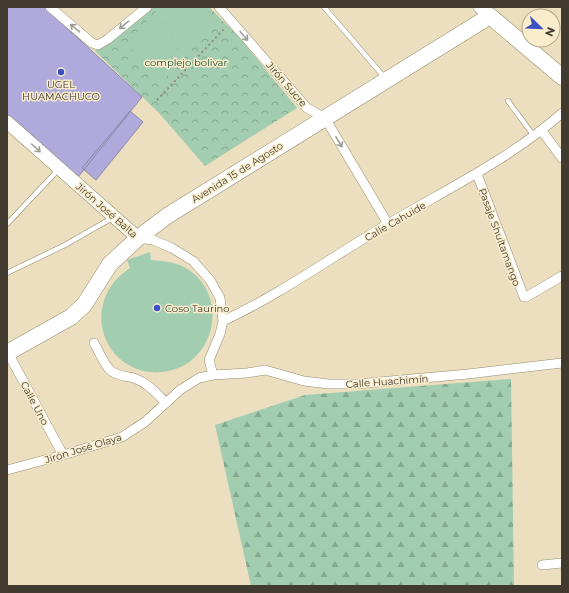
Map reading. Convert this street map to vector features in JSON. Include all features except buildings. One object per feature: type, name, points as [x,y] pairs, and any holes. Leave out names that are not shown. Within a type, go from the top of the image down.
[{"type":"highway","name":"Avenida 15 de Agosto","points":[[7,352],[71,317],[84,305],[110,264],[138,238],[167,216],[387,80],[485,12]]},
{"type":"highway","points":[[485,12],[562,77]]},
{"type":"street","points":[[50,7],[92,43],[98,45],[147,7]]},
{"type":"street","name":"Jirón Sucre","points":[[218,7],[307,108],[324,118],[388,224]]},
{"type":"street","name":"Calle Cahuide","points":[[223,320],[246,310],[271,296],[388,224],[477,174],[538,133],[562,113]]},
{"type":"street","name":"Jirón José Balta","points":[[7,122],[138,238],[153,240],[172,248],[193,261],[210,280],[220,298],[223,320],[220,334],[209,360],[213,375]]},
{"type":"street","points":[[538,133],[562,158]]},
{"type":"street","name":"Pasaje Shultamango","points":[[477,174],[522,295],[526,297],[562,276]]},
{"type":"street","points":[[94,343],[111,370],[121,375],[134,378],[145,384],[154,390],[166,404]]},
{"type":"street","name":"Calle Uno","points":[[7,352],[63,455]]},
{"type":"street","name":"Calle Huachimín","points":[[213,375],[240,374],[265,370],[304,381],[328,384],[357,384],[468,374],[562,363]]},
{"type":"street","name":"Jirón José Olaya","points":[[7,470],[122,437],[144,422],[180,390],[199,378],[213,375]]},
{"type":"street","points":[[542,565],[562,563]]},
{"type":"lane","points":[[324,7],[387,80]]},
{"type":"lane","points":[[508,101],[538,133]]},
{"type":"lane","points":[[7,224],[59,168]]},
{"type":"lane","points":[[7,273],[65,244],[114,217]]},
{"type":"path","points":[[157,100],[231,21]]},
{"type":"green space","name":"complejo bolivar","points":[[151,7],[209,7],[238,36],[297,108],[205,166],[159,113],[95,51]]},
{"type":"green space","points":[[161,7],[192,7],[213,27],[191,50],[153,15]]},
{"type":"green space","points":[[147,21],[185,56],[164,80],[126,44]]},
{"type":"green space","name":"Coso Taurino","points":[[150,252],[151,260],[180,265],[199,279],[208,294],[212,310],[211,327],[205,343],[195,357],[180,367],[162,372],[140,370],[130,366],[120,359],[107,343],[101,316],[103,302],[108,291],[115,281],[130,268],[127,260]]},
{"type":"green space","points":[[511,379],[514,586],[251,586],[215,425],[305,395]]},
{"type":"place","name":"UGEL HUAMACHUCO","points":[[61,72]]},
{"type":"place","name":"Coso Taurino","points":[[157,308]]}]
